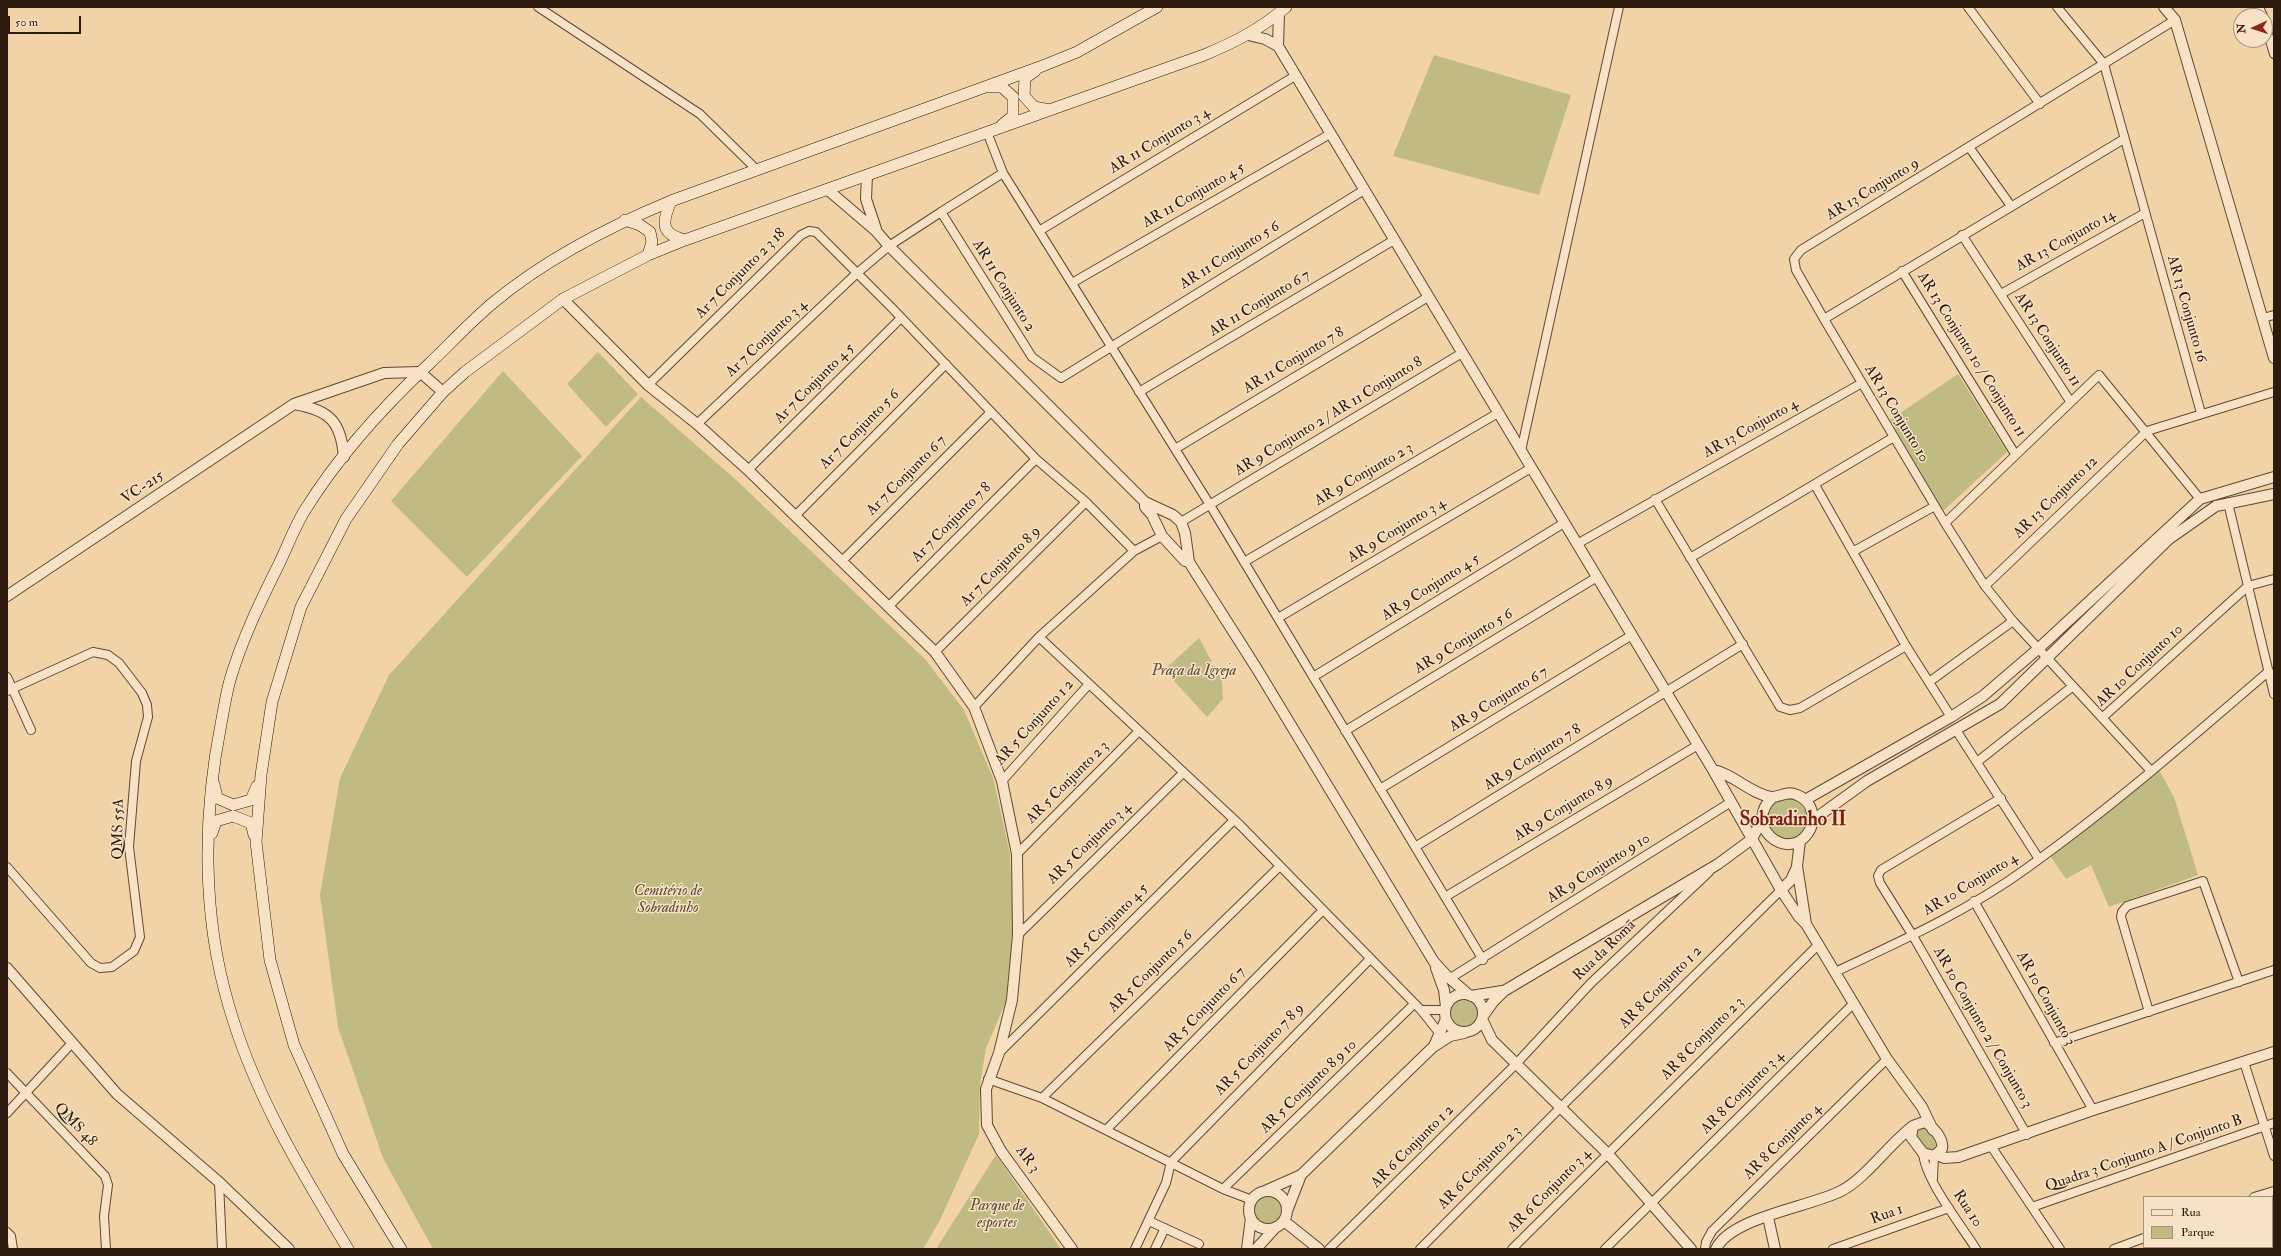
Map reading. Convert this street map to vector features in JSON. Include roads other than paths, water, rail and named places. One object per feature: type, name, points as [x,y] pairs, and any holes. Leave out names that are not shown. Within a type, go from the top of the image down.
[{"type":"main road","points":[[348,1249],[293,1158],[273,1121],[250,1069],[228,1002],[216,949],[210,898],[208,845],[212,776],[230,681],[249,630],[305,511],[372,421],[420,372],[498,299],[535,271],[626,220],[671,201],[1040,67],[1077,52],[1157,7]]},
{"type":"main road","points":[[256,842],[261,775],[272,702],[301,607],[346,520],[398,444],[443,392],[465,372],[563,299],[648,256],[685,240],[1204,55],[1248,35],[1265,25],[1282,10]]},
{"type":"main road","points":[[1040,67],[1025,78],[1024,96],[1034,107],[1050,110]]},
{"type":"main road","points":[[985,87],[1002,87],[1013,97],[1013,116],[999,128]]},
{"type":"main road","points":[[671,201],[665,216],[665,228],[673,237],[685,240]]},
{"type":"main road","points":[[626,220],[640,225],[650,232],[652,242],[648,256]]},
{"type":"main road","points":[[212,776],[217,798],[233,805],[252,800],[261,775]]},
{"type":"main road","points":[[208,845],[216,821],[233,816],[251,823],[256,842],[270,960],[294,1044],[343,1154],[401,1249]]},
{"type":"street","points":[[538,7],[700,114],[757,170]]},
{"type":"street","points":[[1521,451],[1619,7]]},
{"type":"street","points":[[1968,7],[2040,104]]},
{"type":"street","points":[[2057,7],[2104,64]]},
{"type":"street","points":[[2164,7],[2175,20],[2274,358]]},
{"type":"street","points":[[1278,46],[1282,10]]},
{"type":"street","name":"AR 13 Conjunto 9","points":[[1794,259],[1800,250],[2175,20]]},
{"type":"street","points":[[1248,35],[1265,39],[1278,46],[1713,770],[1781,890],[1819,944],[1887,1059],[1922,1107],[1933,1130]]},
{"type":"street","name":"AR 13 Conjunto 16","points":[[2104,64],[2201,413]]},
{"type":"street","name":"AR 11 Conjunto 3 4","points":[[1039,231],[1295,76]]},
{"type":"street","points":[[987,132],[1003,172],[1210,505],[1483,960]]},
{"type":"street","name":"AR 11 Conjunto 4 5","points":[[1072,283],[1330,134]]},
{"type":"street","points":[[1824,319],[2124,139]]},
{"type":"street","points":[[1969,147],[2011,206]]},
{"type":"street","points":[[941,212],[1003,172]]},
{"type":"street","points":[[867,175],[866,199],[876,231]]},
{"type":"street","points":[[828,190],[876,231],[889,246],[1145,502],[1173,515],[1181,522],[1185,533],[1189,562],[1257,669],[1434,962],[1449,979],[1482,1006],[1483,1018],[1490,1038],[1608,1154],[1691,1249]]},
{"type":"street","name":"AR 11 Conjunto 5 6","points":[[1111,346],[1364,190]]},
{"type":"street","name":"Ar 7 Conjunto 3 4","points":[[697,424],[856,274],[889,246],[941,212]]},
{"type":"street","name":"AR 11 Conjunto 2","points":[[941,212],[1032,357],[1061,378],[1111,346]]},
{"type":"street","name":"AR 13 Conjunto 14","points":[[2001,294],[2145,213]]},
{"type":"street","name":"Ar 7 Conjunto 2 3 18","points":[[648,385],[801,235],[809,231],[816,232],[856,274]]},
{"type":"street","name":"AR 13 Conjunto 11","points":[[1962,235],[2070,401]]},
{"type":"street","name":"AR 11 Conjunto 6 7","points":[[1139,392],[1394,240]]},
{"type":"street","name":"AR 13 Conjunto 10","points":[[1794,259],[1796,270],[1824,319],[1945,523],[1985,586],[2013,621],[2048,657],[2102,718]]},
{"type":"street","name":"AR 13 Conjunto 10 / Conjunto 11","points":[[1902,272],[2015,454]]},
{"type":"street","points":[[856,274],[901,318],[1036,458],[1086,502],[1134,551]]},
{"type":"street","name":"AR 11 Conjunto 7 8","points":[[1175,449],[1428,297]]},
{"type":"street","name":"AR 3","points":[[563,299],[648,385],[697,424],[748,470],[889,606],[935,652],[974,707],[1002,781],[1017,854],[1018,935],[1012,1000],[999,1053],[988,1079],[986,1089],[987,1125],[1001,1150],[1072,1249]]},
{"type":"street","points":[[2263,318],[2274,315]]},
{"type":"street","name":"Ar 7 Conjunto 4 5","points":[[748,470],[901,318]]},
{"type":"street","name":"AR 9 Conjunto 2 / AR 11 Conjunto 8","points":[[1181,522],[1462,353]]},
{"type":"street","name":"Ar 7 Conjunto 5 6","points":[[795,516],[946,364]]},
{"type":"street","points":[[420,372],[443,392]]},
{"type":"street","name":"VC-215","points":[[7,596],[294,404],[384,374],[420,372]]},
{"type":"street","points":[[1945,523],[2070,401],[2099,375],[2147,431],[2200,500]]},
{"type":"street","name":"AR 13 Conjunto 4","points":[[1577,544],[1862,383]]},
{"type":"street","points":[[2147,431],[2201,413],[2274,392]]},
{"type":"street","points":[[294,404],[316,409],[332,419],[342,436],[344,457]]},
{"type":"street","name":"Ar 7 Conjunto 6 7","points":[[842,561],[991,412]]},
{"type":"street","name":"AR 9 Conjunto 2 3","points":[[1244,562],[1498,412]]},
{"type":"street","name":"AR 13 Conjunto 12","points":[[1985,586],[2147,431]]},
{"type":"street","points":[[1690,558],[1894,437]]},
{"type":"street","name":"Ar 7 Conjunto 7 8","points":[[889,606],[1036,458]]},
{"type":"street","name":"AR 9 Conjunto 3 4","points":[[1278,618],[1531,468]]},
{"type":"street","points":[[1805,800],[1951,717],[1983,696],[2039,648],[2200,500],[2274,477]]},
{"type":"street","points":[[1815,484],[1906,646],[1951,717]]},
{"type":"street","points":[[1752,839],[1788,844],[1800,841],[1806,836],[1813,820],[1867,781],[2000,704],[2169,539],[2216,506],[2274,494]]},
{"type":"street","points":[[1655,499],[1780,707],[1790,710],[1800,708],[1906,646]]},
{"type":"street","name":"Ar 7 Conjunto 8 9","points":[[935,652],[1086,502]]},
{"type":"street","points":[[1145,502],[1146,507],[1160,532],[1185,561],[1189,562]]},
{"type":"street","points":[[2228,503],[2274,694]]},
{"type":"street","points":[[1854,551],[1935,506]]},
{"type":"street","points":[[974,707],[1039,637],[1134,551],[1160,532],[1164,520],[1173,515]]},
{"type":"street","name":"AR 9 Conjunto 4 5","points":[[1313,677],[1564,523]]},
{"type":"street","points":[[1170,545],[1180,540],[1185,533]]},
{"type":"street","name":"AR 9 Conjunto 5 6","points":[[1346,731],[1597,577]]},
{"type":"street","points":[[2248,586],[2274,579]]},
{"type":"street","name":"AR 10 Conjunto 10","points":[[2152,771],[2102,718],[2248,586]]},
{"type":"street","points":[[1929,682],[2013,621]]},
{"type":"street","name":"AR 9 Conjunto 6 7","points":[[1380,789],[1632,635]]},
{"type":"street","points":[[1039,637],[1234,820],[1421,1010],[1440,1034]]},
{"type":"street","name":"AR 9 Conjunto 7 8","points":[[1415,847],[1742,644]]},
{"type":"street","name":"QMS 55A","points":[[7,867],[91,963],[100,968],[112,967],[134,951],[140,937],[129,847],[136,761],[148,716],[147,705],[142,693],[119,663],[102,652],[86,654],[10,690]]},
{"type":"street","points":[[2039,859],[2152,771],[2269,671]]},
{"type":"street","points":[[7,677],[10,690],[31,730]]},
{"type":"street","name":"AR 5 Conjunto 1 2","points":[[1002,781],[1089,684]]},
{"type":"street","points":[[1977,762],[2073,686]]},
{"type":"street","name":"AR 10 Conjunto 4","points":[[1956,730],[1977,762],[2039,859],[1974,901],[1913,936],[1880,883],[1878,876],[1881,870],[2000,798]]},
{"type":"street","name":"AR 5 Conjunto 2 3","points":[[1017,854],[1139,731]]},
{"type":"street","name":"AR 9 Conjunto 8 9","points":[[1445,897],[1698,745]]},
{"type":"street","points":[[1713,770],[1722,771],[1751,789],[1773,797]]},
{"type":"street","name":"AR 5 Conjunto 3 4","points":[[1018,935],[1183,773]]},
{"type":"street","points":[[1282,1220],[1270,1228],[1259,1226],[1252,1218],[1250,1212],[1252,1200],[1258,1194],[1301,1175],[1433,1047],[1450,1036],[1474,1030],[1493,1002],[1504,991],[1718,864],[1752,839],[1762,820],[1764,807],[1773,797],[1789,792],[1805,800],[1812,812],[1813,820]]},
{"type":"street","name":"AR 9 Conjunto 9 10","points":[[1449,979],[1483,960],[1731,802]]},
{"type":"street","name":"AR 5 Conjunto 4 5","points":[[999,1053],[1234,820]]},
{"type":"street","points":[[1762,820],[1766,832],[1775,841]]},
{"type":"street","points":[[1800,841],[1797,866],[1806,924]]},
{"type":"street","name":"Rua da Romã","points":[[1516,1064],[1591,983],[1718,864]]},
{"type":"street","name":"AR 5 Conjunto 5 6","points":[[1042,1098],[1280,866]]},
{"type":"street","points":[[1781,890],[1791,880],[1797,866]]},
{"type":"street","points":[[2149,1012],[2121,917],[2122,912],[2127,906],[2203,881],[2239,982]]},
{"type":"street","name":"AR 8 Conjunto 1 2","points":[[1560,1107],[1781,890]]},
{"type":"street","name":"AR 10 Conjunto 3","points":[[1974,901],[2054,1043],[2094,1110]]},
{"type":"street","name":"AR 5 Conjunto 6 7","points":[[1107,1129],[1323,910]]},
{"type":"street","points":[[1835,972],[1913,936]]},
{"type":"street","name":"AR 10 Conjunto 2 / Conjunto 3","points":[[1913,936],[2027,1135]]},
{"type":"street","name":"AR 8 Conjunto 2 3","points":[[1608,1154],[1819,944]]},
{"type":"street","name":"AR 5 Conjunto 7 8 9","points":[[1171,1162],[1370,959]]},
{"type":"street","points":[[1434,962],[1444,990],[1446,1012],[1453,1029],[1490,1038]]},
{"type":"street","points":[[7,968],[117,1094],[219,1182],[289,1249]]},
{"type":"street","points":[[2054,1043],[2274,970]]},
{"type":"street","points":[[1433,1047],[1440,1034],[1449,1002],[1458,995],[1504,991]]},
{"type":"street","name":"AR 8 Conjunto 3 4","points":[[1605,1249],[1854,1003]]},
{"type":"street","name":"AR 5 Conjunto 8 9 10","points":[[1223,1189],[1414,1004]]},
{"type":"street","points":[[1421,1010],[1446,1012]]},
{"type":"street","points":[[7,1113],[72,1043]]},
{"type":"street","points":[[1912,1094],[1916,1124],[1910,1133],[1913,1142],[1923,1153],[1950,1158],[1969,1154],[2027,1135],[2094,1110],[2274,1052]]},
{"type":"street","name":"AR 8 Conjunto 4","points":[[1705,1249],[1706,1242],[1712,1231],[1887,1059]]},
{"type":"street","points":[[2244,1062],[2274,1156]]},
{"type":"street","name":"AR 6 Conjunto 1 2","points":[[1329,1249],[1516,1064]]},
{"type":"street","name":"QMS 48","points":[[7,1073],[106,1176],[108,1185],[105,1202],[106,1249]]},
{"type":"street","points":[[988,1079],[1042,1098],[1107,1129],[1223,1189],[1252,1200]]},
{"type":"street","name":"AR 6 Conjunto 2 3","points":[[1420,1249],[1560,1107]]},
{"type":"street","name":"Quadra 3 Conjunto A / Conjunto B","points":[[2032,1207],[2274,1123]]},
{"type":"street","points":[[1716,1249],[1725,1236],[1746,1225],[1840,1192],[1916,1124],[1929,1124],[1953,1152],[1969,1154]]},
{"type":"street","points":[[1935,1156],[1942,1149],[1942,1141]]},
{"type":"street","points":[[1888,1149],[1902,1143],[1913,1142]]},
{"type":"street","points":[[1991,1146],[2060,1249]]},
{"type":"street","name":"Rua 10","points":[[1923,1153],[1925,1166],[1934,1185],[1976,1249]]},
{"type":"street","name":"AR 6 Conjunto 3 4","points":[[1512,1249],[1608,1154]]},
{"type":"street","name":"Rua 10","points":[[1934,1185],[1935,1156]]},
{"type":"street","points":[[1135,1249],[1166,1182],[1171,1162]]},
{"type":"street","points":[[1256,1249],[1282,1220],[1301,1175]]},
{"type":"street","points":[[219,1182],[222,1249]]},
{"type":"street","points":[[1265,1191],[1279,1194],[1284,1199],[1282,1220]]},
{"type":"street","points":[[2257,1196],[2274,1191]]},
{"type":"street","name":"Rua 1","points":[[1833,1249],[1950,1208]]},
{"type":"street","points":[[1768,1217],[1774,1249]]},
{"type":"street","points":[[1246,1249],[1252,1218]]},
{"type":"street","points":[[1282,1220],[1319,1249]]},
{"type":"street","points":[[1149,1221],[1199,1244]]},
{"type":"street","points":[[1155,1249],[1165,1228]]},
{"type":"street","points":[[7,1232],[11,1236],[13,1249]]},
{"type":"street","points":[[2114,1249],[2143,1238]]},
{"type":"district","name":"Sobradinho II","points":[[1793,821]]},
{"type":"park label","name":"Praça da Igreja","points":[[1194,672]]},
{"type":"park label","name":"Cemitério de Sobradinho","points":[[668,900]]},
{"type":"park label","name":"Parque de esportes","points":[[997,1216]]}]
